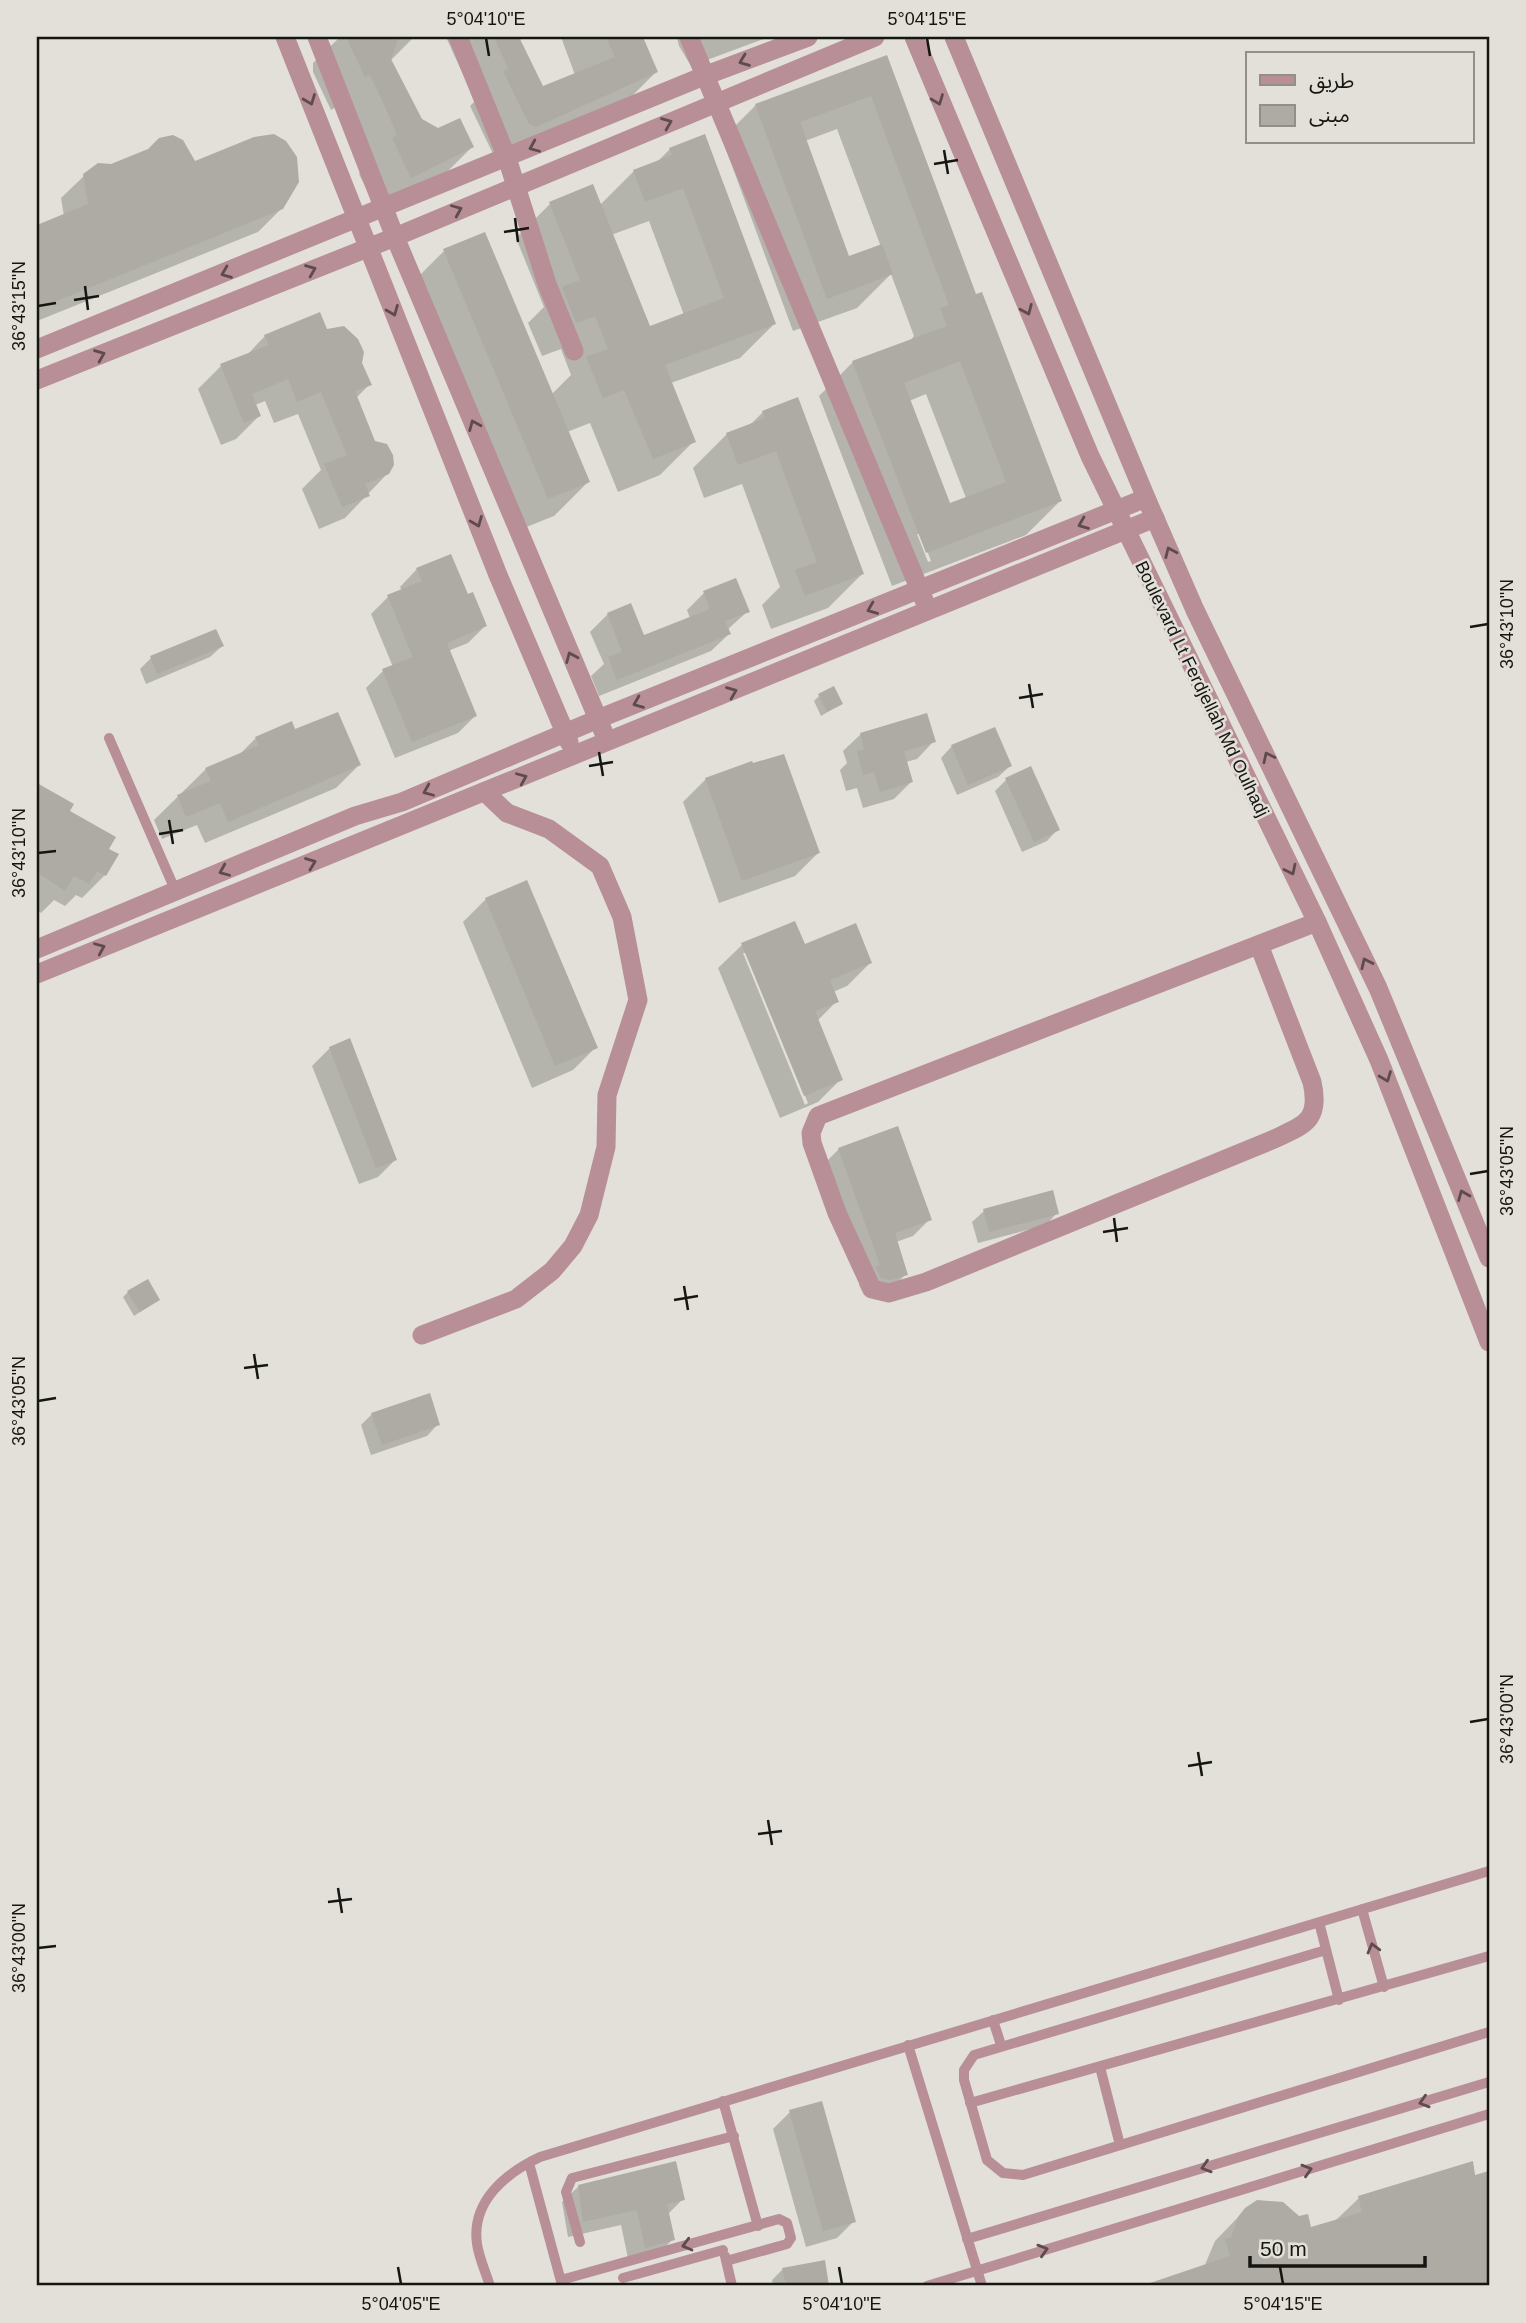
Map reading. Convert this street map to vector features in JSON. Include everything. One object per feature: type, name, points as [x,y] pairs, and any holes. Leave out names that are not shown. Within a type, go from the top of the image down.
[{"type":"street","points":[[285,37],[498,575],[575,757]]},
{"type":"street","points":[[317,37],[395,237],[608,743]]},
{"type":"street","points":[[458,37],[507,158],[552,296],[574,351]]},
{"type":"street","points":[[689,37],[929,611]]},
{"type":"street","points":[[37,349],[704,76],[808,37]]},
{"type":"street","points":[[37,380],[395,237],[875,37]]},
{"type":"street","name":"Boulevard Lt Ferdjellah Md Oulhadj","points":[[914,37],[961,156],[1125,531],[1317,922],[1380,1060],[1489,1342]]},
{"type":"street","name":"Boulevard Lt Ferdjellah Md Oulhadj","points":[[954,37],[1195,610],[1378,988],[1489,1258]]},
{"type":"street","points":[[37,949],[343,821],[402,802],[598,719],[1146,498]]},
{"type":"street","points":[[37,974],[575,757],[1155,518]]},
{"type":"street","points":[[422,1335],[516,1299],[552,1271],[573,1246],[589,1214],[606,1147],[607,1096],[638,1000],[622,916],[600,866],[549,830],[507,813],[486,793]]},
{"type":"street","points":[[1277,841],[1303,829]]},
{"type":"street","points":[[1259,945],[1312,1082],[1315,1106],[1306,1124],[926,1282],[889,1293],[872,1289],[837,1213],[812,1143],[811,1133],[818,1116],[1317,922]]},
{"type":"street","points":[[1352,999],[1378,988]]},
{"type":"lane","points":[[109,738],[176,892]]},
{"type":"lane","points":[[490,2286],[477,2245],[481,2210],[500,2182],[528,2163],[723,2101],[1489,1871]]},
{"type":"lane","points":[[1362,1909],[1384,1987]]},
{"type":"lane","points":[[1319,1922],[1339,2000]]},
{"type":"lane","points":[[1326,1950],[982,2051],[968,2062],[964,2080],[987,2160],[1003,2174],[1023,2175],[1489,2032]]},
{"type":"lane","points":[[970,2103],[1489,1956]]},
{"type":"lane","points":[[993,2020],[1000,2045]]},
{"type":"lane","points":[[908,2045],[982,2286]]},
{"type":"lane","points":[[1100,2067],[1121,2145]]},
{"type":"lane","points":[[967,2239],[1489,2082]]},
{"type":"lane","points":[[723,2101],[758,2226]]},
{"type":"lane","points":[[927,2286],[1489,2114]]},
{"type":"lane","points":[[580,2242],[566,2192],[572,2178],[733,2136]]},
{"type":"lane","points":[[528,2163],[562,2283],[620,2264],[784,2220],[790,2240],[784,2245],[725,2256],[624,2282],[620,2264]]},
{"type":"lane","points":[[719,2236],[732,2285],[719,2286]]},
{"type":"building","points":[[346,37],[399,37],[391,59],[422,119],[438,128],[460,118],[474,147],[411,178],[392,138],[397,135],[387,111],[370,75],[365,77]]},
{"type":"building","points":[[494,37],[519,37],[543,86],[615,57],[606,37],[643,37],[658,72],[536,127],[529,124],[503,71],[508,68]]},
{"type":"building","points":[[887,55],[976,294],[982,292],[1062,501],[926,553],[852,361],[947,326],[940,308],[949,305],[871,96],[800,122],[849,256],[882,244],[893,274],[827,299],[755,104]],"holes":[[[960,361],[1006,482],[950,503],[904,383]]]},
{"type":"building","points":[[274,134],[286,141],[297,157],[299,182],[283,209],[37,309],[37,225],[88,204],[83,174],[98,163],[111,164],[148,149],[159,138],[173,135],[183,140],[195,161],[254,137]]},
{"type":"building","points":[[705,134],[776,324],[665,365],[696,442],[653,459],[624,390],[603,398],[586,357],[608,349],[595,316],[576,323],[562,287],[580,280],[549,202],[593,184],[650,326],[724,298],[683,188],[645,202],[633,170],[672,155],[669,148]]},
{"type":"building","points":[[485,232],[590,482],[548,499],[443,249]]},
{"type":"building","points":[[320,312],[327,329],[344,326],[358,339],[364,352],[362,363],[372,385],[355,391],[375,441],[387,444],[393,455],[394,465],[389,474],[365,484],[370,496],[342,507],[324,464],[347,455],[321,392],[297,402],[288,379],[252,394],[261,416],[244,423],[220,364],[269,345],[264,335]]},
{"type":"building","points":[[798,397],[864,574],[805,596],[795,570],[817,562],[776,451],[738,465],[726,433],[765,418],[762,411]]},
{"type":"building","points":[[451,554],[468,594],[473,592],[487,626],[447,643],[477,716],[412,742],[382,669],[413,657],[387,595],[422,581],[416,568]]},
{"type":"building","points":[[736,578],[750,612],[725,621],[731,634],[617,680],[608,657],[622,652],[607,613],[631,603],[644,635],[710,609],[703,591]]},
{"type":"building","points":[[216,629],[224,646],[157,674],[150,656]]},
{"type":"building","points":[[834,686],[843,704],[827,712],[818,694]]},
{"type":"building","points":[[338,712],[361,765],[228,822],[220,803],[186,817],[177,795],[211,781],[205,768],[259,745],[255,737],[292,721],[295,729]]},
{"type":"building","points":[[927,713],[936,742],[904,751],[913,782],[880,792],[874,772],[863,775],[857,751],[864,749],[860,733]]},
{"type":"building","points":[[995,727],[1012,766],[968,785],[951,745]]},
{"type":"building","points":[[784,754],[820,853],[742,881],[705,778],[752,761],[753,763]]},
{"type":"building","points":[[1031,766],[1060,830],[1034,842],[1005,778]]},
{"type":"building","points":[[37,783],[74,804],[70,811],[116,837],[109,849],[119,854],[106,876],[97,871],[89,884],[74,876],[65,891],[37,872]]},
{"type":"building","points":[[527,880],[598,1048],[555,1066],[485,898]]},
{"type":"building","points":[[795,921],[805,944],[856,923],[872,963],[830,980],[839,1002],[815,1011],[843,1080],[804,1096],[741,943]]},
{"type":"building","points":[[350,1038],[397,1160],[376,1168],[329,1047]]},
{"type":"building","points":[[898,1126],[932,1220],[895,1233],[908,1275],[889,1280],[881,1278],[875,1266],[880,1265],[838,1148]]},
{"type":"building","points":[[1053,1190],[1059,1214],[989,1232],[983,1209]]},
{"type":"building","points":[[148,1279],[160,1300],[140,1312],[127,1291]]},
{"type":"building","points":[[430,1393],[440,1425],[382,1445],[371,1413]]},
{"type":"building","points":[[822,2101],[856,2222],[823,2231],[789,2110]]},
{"type":"building","points":[[676,2161],[685,2200],[667,2204],[675,2240],[645,2248],[637,2210],[583,2222],[578,2185]]},
{"type":"building","points":[[1473,2161],[1475,2175],[1489,2171],[1489,2286],[1150,2286],[1150,2283],[1230,2256],[1225,2239],[1231,2238],[1238,2217],[1245,2208],[1257,2200],[1283,2202],[1299,2216],[1308,2214],[1311,2227],[1362,2212],[1358,2196]]},
{"type":"building","points":[[825,2260],[829,2286],[786,2286],[782,2268]]}]
